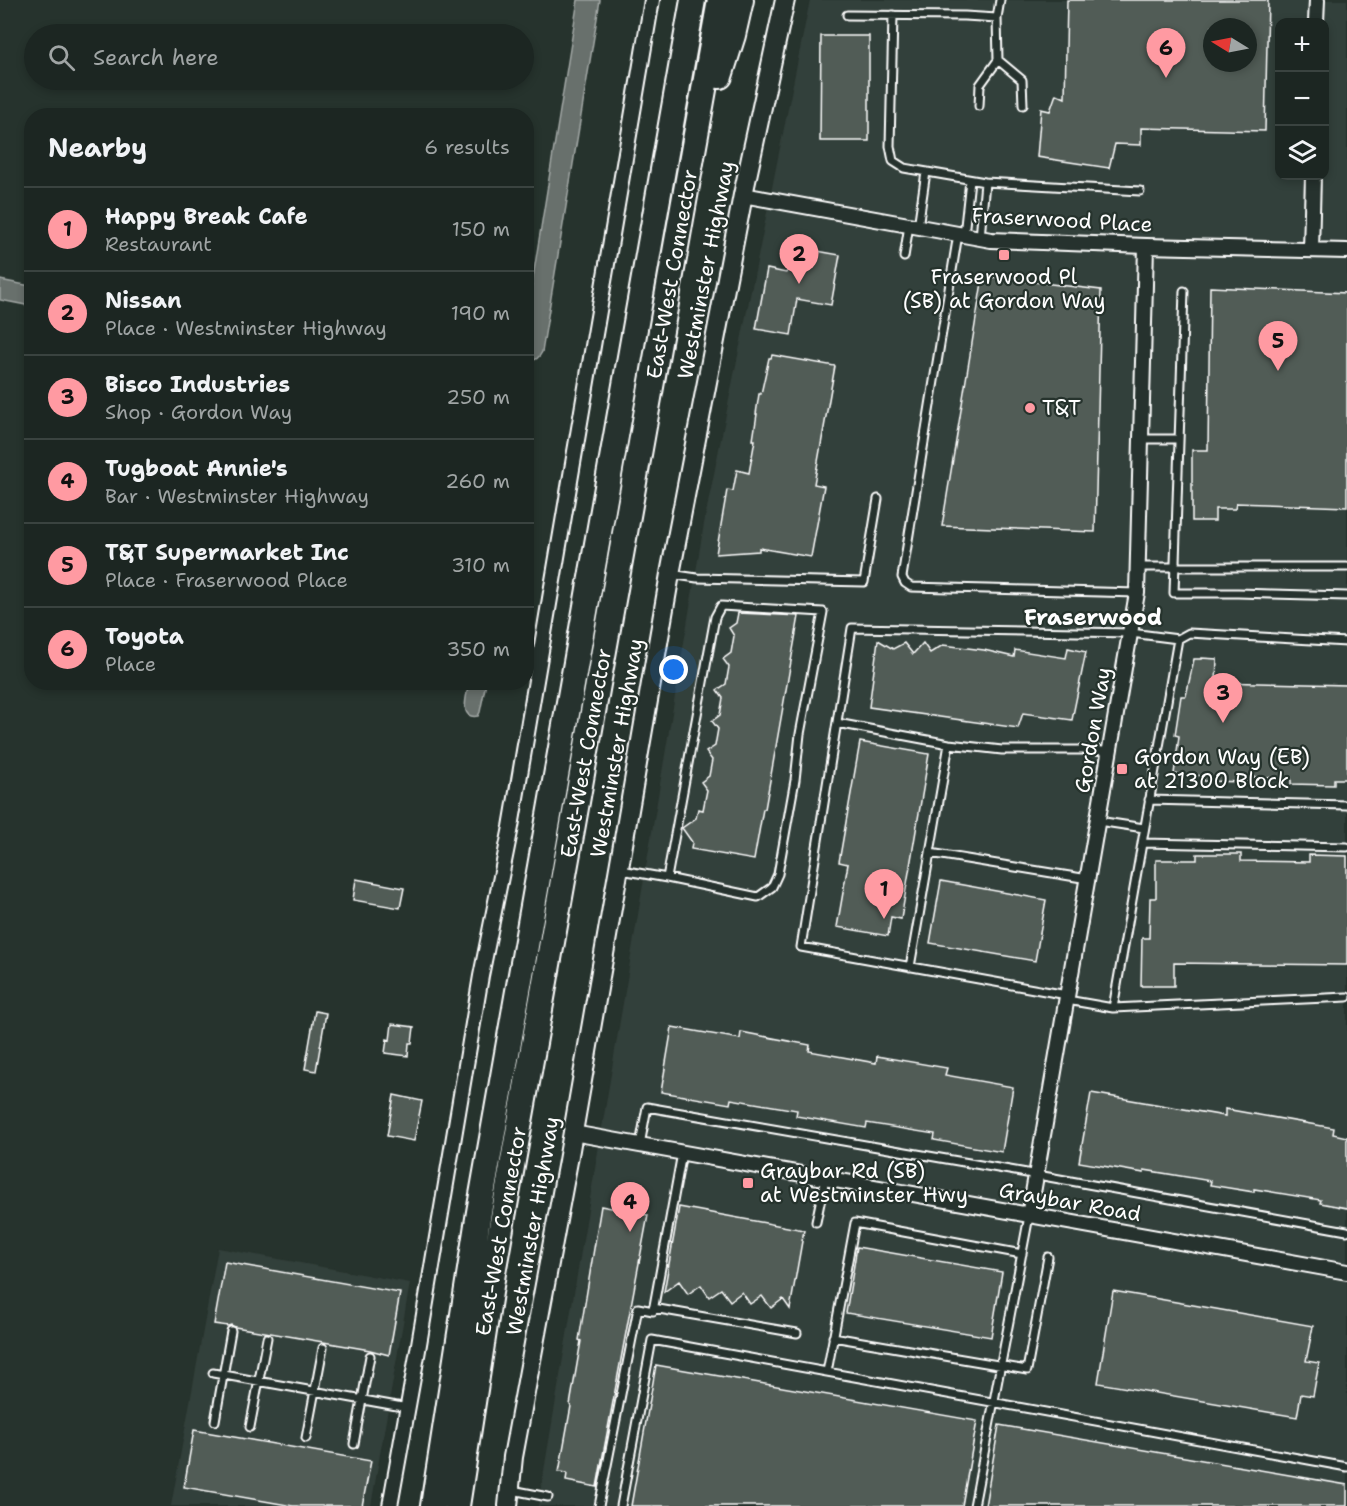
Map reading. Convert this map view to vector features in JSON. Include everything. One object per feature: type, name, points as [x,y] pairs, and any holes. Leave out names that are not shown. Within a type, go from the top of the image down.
[{"type":"highway","name":"East-West Connector","points":[[433,1506],[479,1212],[693,0]]},
{"type":"highway","name":"East-West Connector","points":[[457,1506],[493,1273],[720,0]]},
{"type":"highway","points":[[689,176],[733,35],[741,0]]},
{"type":"main road","name":"Westminster Highway","points":[[509,1498],[513,1456],[573,1133],[670,574],[742,195],[785,0]]},
{"type":"street","points":[[390,1506],[481,976],[521,771],[652,0]]},
{"type":"street","points":[[1317,0],[1317,18]]},
{"type":"street","points":[[1311,250],[1313,180]]},
{"type":"street","name":"Fraserwood Place","points":[[742,195],[991,240],[1347,251]]},
{"type":"street","name":"Gordon Way","points":[[1029,1216],[1137,593],[1146,246]]},
{"type":"street","name":"Graybar Road","points":[[573,1133],[1347,1272]]},
{"type":"lane","points":[[979,106],[980,85],[998,60],[997,18],[1000,0]]},
{"type":"lane","points":[[848,15],[997,18]]},
{"type":"lane","points":[[892,15],[890,146],[893,161],[904,168],[985,182],[1140,191]]},
{"type":"lane","points":[[998,60],[1022,80],[1023,105]]},
{"type":"lane","points":[[904,257],[926,172]]},
{"type":"lane","points":[[970,180],[902,577],[911,587],[1137,593]]},
{"type":"lane","points":[[980,238],[985,182]]},
{"type":"lane","points":[[1184,291],[1174,593],[1347,596]]},
{"type":"lane","points":[[1141,439],[1178,440]]},
{"type":"lane","points":[[670,574],[697,578],[864,582],[878,499]]},
{"type":"lane","points":[[1137,567],[1347,567]]},
{"type":"lane","points":[[618,870],[758,897],[772,887],[780,864],[795,780],[800,734],[823,612],[721,606],[715,616],[667,878]]},
{"type":"lane","points":[[1347,642],[1189,633],[1178,639],[1131,633],[852,628],[801,947],[1113,1008],[1347,997]]},
{"type":"lane","points":[[1113,1008],[1178,639]]},
{"type":"lane","points":[[837,723],[949,744],[1002,750],[1110,752]]},
{"type":"lane","points":[[910,967],[949,744]]},
{"type":"lane","points":[[1149,800],[1347,805]]},
{"type":"lane","points":[[1098,820],[1144,828]]},
{"type":"lane","points":[[1142,843],[1347,847]]},
{"type":"lane","points":[[930,853],[1088,879]]},
{"type":"lane","points":[[640,1145],[647,1107],[1347,1231]]},
{"type":"lane","points":[[599,1506],[638,1308],[653,1311],[682,1153]]},
{"type":"lane","points":[[816,1222],[825,1179]]},
{"type":"lane","points":[[974,1506],[1029,1216]]},
{"type":"lane","points":[[827,1372],[855,1223],[1022,1254]]},
{"type":"lane","points":[[833,1337],[1027,1370],[1048,1257]]},
{"type":"lane","points":[[653,1308],[797,1333]]},
{"type":"lane","points":[[214,1421],[231,1330]]},
{"type":"lane","points":[[250,1427],[267,1338]]},
{"type":"lane","points":[[621,1506],[652,1340],[1347,1467]]},
{"type":"lane","points":[[306,1438],[323,1348]]},
{"type":"lane","points":[[354,1444],[370,1356]]},
{"type":"lane","points":[[213,1373],[408,1408]]},
{"type":"lane","points":[[509,1498],[548,1497]]},
{"type":"shaded area","points":[[578,0],[600,0],[542,352],[534,360],[534,271]]},
{"type":"shaded area","points":[[810,0],[1347,0],[1347,1506],[538,1506],[705,518]]},
{"type":"shaded area","points":[[0,280],[24,285],[24,305],[0,300]]},
{"type":"shaded area","points":[[468,690],[485,690],[478,716],[468,714],[466,699]]},
{"type":"shaded area","points":[[218,1248],[410,1283],[371,1506],[171,1506]]},
{"type":"building","points":[[1067,0],[1268,0],[1265,131],[1141,128],[1141,145],[1115,144],[1109,168],[1037,157],[1041,109],[1050,111],[1056,94],[1065,98]]},
{"type":"building","points":[[821,36],[869,36],[869,141],[820,141]]},
{"type":"building","points":[[817,251],[840,255],[831,305],[797,299],[791,335],[756,329],[767,269],[786,273],[790,266],[798,260],[815,259]]},
{"type":"building","name":"T&T","points":[[983,276],[1101,290],[1095,532],[942,526]]},
{"type":"building","points":[[1210,287],[1347,293],[1347,507],[1236,503],[1235,509],[1215,509],[1215,521],[1192,521],[1192,450],[1208,450]]},
{"type":"building","points":[[772,355],[835,366],[814,484],[824,486],[811,557],[759,548],[759,551],[716,554],[727,490],[733,491],[737,470],[749,473],[755,440],[753,440],[759,394],[761,394],[769,358]]},
{"type":"building","points":[[738,613],[799,616],[754,860],[691,849],[692,842],[682,828],[696,818],[698,809],[703,810],[707,790],[701,782],[709,776],[712,760],[706,752],[715,746],[718,729],[712,721],[720,715],[723,698],[717,690],[726,684],[729,667],[723,659],[731,653],[734,636],[729,628],[736,623]]},
{"type":"building","points":[[878,640],[893,649],[904,643],[913,654],[923,643],[930,653],[943,645],[984,650],[1014,657],[1015,650],[1066,658],[1068,648],[1086,652],[1072,720],[1023,713],[1018,728],[869,707]]},
{"type":"building","points":[[1194,659],[1217,659],[1216,682],[1347,685],[1347,779],[1334,779],[1334,785],[1291,784],[1291,778],[1247,777],[1247,782],[1204,781],[1204,776],[1174,774],[1179,736],[1175,735],[1181,696],[1186,696]]},
{"type":"building","points":[[860,742],[929,754],[901,919],[891,917],[888,936],[837,927],[848,864],[839,862]]},
{"type":"building","points":[[1197,854],[1241,854],[1241,861],[1309,862],[1309,855],[1347,856],[1347,965],[1174,963],[1174,986],[1141,986],[1142,938],[1149,938],[1150,898],[1156,898],[1156,860],[1197,860]]},
{"type":"building","points":[[356,879],[404,888],[400,908],[353,900]]},
{"type":"building","points":[[941,881],[1046,900],[1035,961],[930,943]]},
{"type":"building","points":[[315,1011],[326,1013],[316,1071],[305,1069]]},
{"type":"building","points":[[392,1024],[414,1027],[408,1056],[385,1053],[387,1039],[390,1040]]},
{"type":"building","points":[[672,1027],[740,1039],[741,1032],[810,1045],[809,1051],[876,1063],[877,1056],[947,1068],[945,1075],[1013,1087],[1002,1152],[934,1140],[935,1134],[867,1123],[866,1128],[796,1116],[797,1110],[731,1099],[730,1104],[661,1092]]},
{"type":"building","points":[[1091,1093],[1225,1116],[1225,1109],[1334,1128],[1333,1134],[1347,1137],[1347,1208],[1320,1203],[1321,1200],[1254,1189],[1254,1192],[1210,1185],[1211,1181],[1079,1162]]},
{"type":"building","points":[[394,1095],[422,1101],[414,1141],[387,1136]]},
{"type":"building","points":[[601,1206],[648,1215],[597,1487],[566,1481],[567,1473],[559,1472]]},
{"type":"building","points":[[679,1207],[804,1230],[790,1309],[783,1299],[771,1308],[762,1296],[750,1304],[742,1292],[730,1301],[721,1289],[709,1297],[701,1285],[688,1294],[679,1281],[664,1292]]},
{"type":"building","points":[[857,1247],[1002,1272],[991,1337],[846,1313]]},
{"type":"building","points":[[225,1262],[400,1293],[389,1355],[231,1325],[214,1324]]},
{"type":"building","points":[[1113,1291],[1313,1326],[1306,1361],[1319,1363],[1313,1396],[1301,1394],[1297,1417],[1098,1383]]},
{"type":"building","points":[[656,1365],[977,1421],[962,1506],[631,1506]]},
{"type":"building","points":[[999,1425],[1347,1485],[1347,1506],[985,1506]]},
{"type":"building","points":[[194,1430],[371,1461],[362,1506],[293,1506],[184,1487]]},
{"type":"place","name":"Toyota","points":[[1166,78]]},
{"type":"place","name":"Fraserwood Pl (SB) at Gordon Way","points":[[1004,255]]},
{"type":"place","name":"Nissan","points":[[799,284]]},
{"type":"place","name":"T&T Supermarket Inc","points":[[1278,371]]},
{"type":"place","name":"T&T","points":[[1030,408]]},
{"type":"place","name":"Bisco Industries","points":[[1223,723]]},
{"type":"place","name":"Gordon Way (EB) at 21300 Block","points":[[1122,769]]},
{"type":"place","name":"Happy Break Cafe","points":[[884,919]]},
{"type":"place","name":"Graybar Rd (SB) at Westminster Hwy","points":[[748,1183]]},
{"type":"place","name":"Tugboat Annie's","points":[[630,1232]]},
{"type":"district","name":"Fraserwood","points":[[1093,617]]}]
